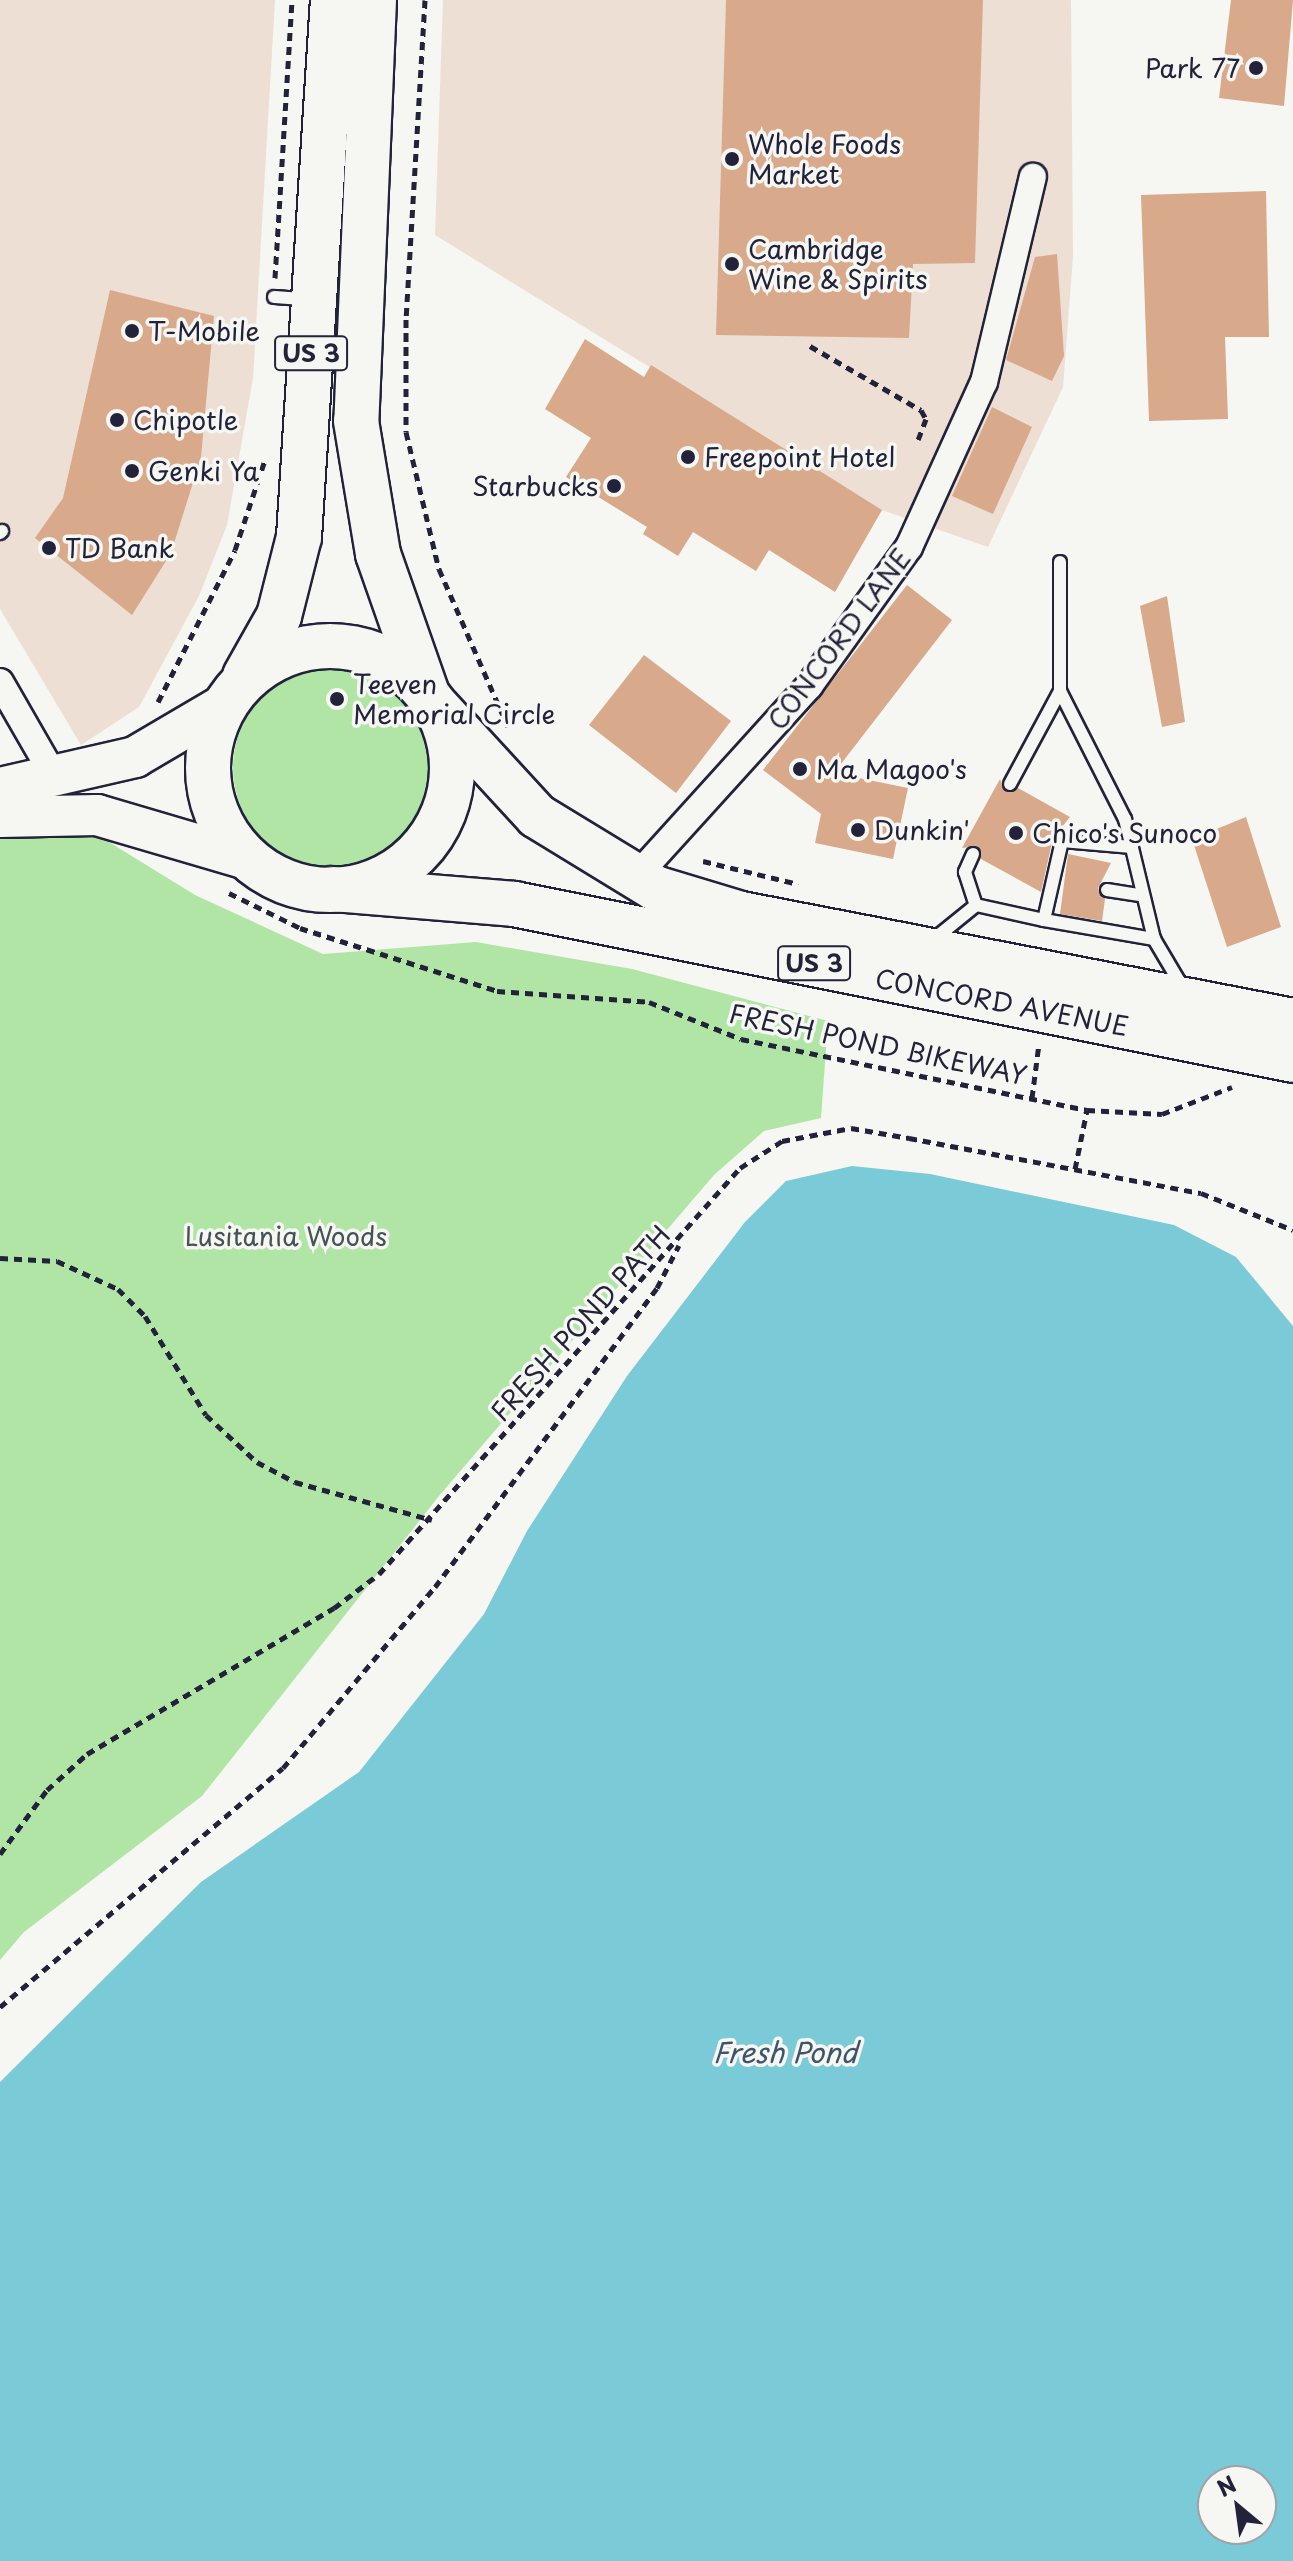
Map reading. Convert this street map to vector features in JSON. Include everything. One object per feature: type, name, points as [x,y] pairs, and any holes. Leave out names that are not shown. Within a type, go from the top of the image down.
[{"type":"highway","name":"US 3","points":[[332,889],[288,882],[250,860],[221,824],[210,790],[210,745],[231,697],[273,630],[294,569],[294,298],[333,0]]},
{"type":"highway","name":"US 3","points":[[374,0],[356,421],[375,542],[430,698]]},
{"type":"highway","points":[[231,697],[275,659],[337,646],[387,660],[430,698],[452,764],[437,825],[393,871],[332,889]]},
{"type":"highway","name":"CONCORD AVENUE","points":[[430,698],[537,816],[634,879],[741,914],[1193,1005],[1293,1021]]},
{"type":"highway","name":"CONCORD AVENUE","points":[[332,889],[514,904],[1293,1060]]},
{"type":"main road","points":[[0,788],[135,757],[231,697]]},
{"type":"main road","points":[[0,817],[97,815],[250,860]]},
{"type":"street","name":"CONCORD LANE","points":[[634,879],[809,686],[909,547],[984,382],[1033,177]]},
{"type":"street","points":[[0,682],[54,776]]},
{"type":"lane","points":[[1060,562],[1060,691],[1132,847],[1140,895],[1154,939],[1193,1005]]},
{"type":"lane","points":[[1010,784],[1060,691]]},
{"type":"lane","points":[[1044,920],[1059,884],[1062,841],[1132,847]]},
{"type":"lane","points":[[973,854],[965,872],[976,905]]},
{"type":"lane","points":[[1107,890],[1140,895]]},
{"type":"lane","points":[[976,905],[1154,939]]},
{"type":"lane","points":[[922,950],[976,905]]},
{"type":"path","points":[[292,0],[294,298]]},
{"type":"path","points":[[425,0],[406,319],[406,432],[439,569],[514,737]]},
{"type":"path","points":[[810,346],[921,410],[926,419],[918,440]]},
{"type":"path","points":[[153,714],[235,550],[269,448]]},
{"type":"path","name":"FRESH POND BIKEWAY","points":[[212,886],[300,928],[497,991],[649,1002],[741,1039],[1087,1110],[1162,1114],[1244,1083]]},
{"type":"path","points":[[1032,1098],[1040,1034]]},
{"type":"path","points":[[1075,1169],[1087,1110]]},
{"type":"path","name":"FRESH POND PATH","points":[[0,1854],[47,1790],[87,1754],[334,1608],[432,1520],[683,1237],[740,1168],[782,1141],[816,1131],[851,1128],[1201,1193],[1293,1230]]},
{"type":"path","points":[[0,2007],[283,1768],[435,1587],[657,1288],[683,1237]]},
{"type":"path","points":[[0,1258],[57,1261],[118,1289],[145,1316],[206,1415],[257,1462],[295,1482],[432,1520]]},
{"type":"shaded area","points":[[0,0],[275,0],[253,378],[227,525],[199,596],[139,707],[81,745],[0,609]]},
{"type":"shaded area","points":[[443,0],[1071,0],[1073,256],[1063,387],[988,547],[882,510],[435,235]]},
{"type":"green space","points":[[332,669],[370,676],[402,698],[424,730],[431,768],[424,806],[402,838],[370,860],[332,867],[294,860],[262,838],[240,806],[233,768],[240,730],[262,698],[294,676]]},
{"type":"green space","name":"Lusitania Woods","points":[[70,818],[195,895],[323,954],[476,942],[632,969],[828,1021],[821,1118],[764,1131],[714,1175],[439,1496],[202,1796],[24,1932],[0,1960],[0,827]]},
{"type":"water","name":"Fresh Pond","points":[[852,1166],[930,1174],[1174,1225],[1236,1257],[1293,1326],[1293,2561],[0,2561],[0,2082],[201,1882],[359,1772],[484,1614],[527,1531],[627,1376],[745,1222],[786,1181]]},
{"type":"building","points":[[726,0],[983,0],[975,263],[913,264],[909,338],[716,335]]},
{"type":"building","name":"Park 77","points":[[1231,0],[1293,0],[1284,106],[1219,98]]},
{"type":"building","points":[[1266,191],[1269,337],[1225,337],[1228,419],[1149,421],[1141,195]]},
{"type":"building","points":[[1057,254],[1064,356],[1052,381],[1006,360],[1035,257]]},
{"type":"building","points":[[110,290],[214,316],[201,457],[171,553],[132,615],[35,538],[63,498]]},
{"type":"building","name":"Freepoint Hotel","points":[[585,339],[644,377],[651,365],[882,510],[835,592],[769,550],[756,571],[693,532],[678,556],[643,534],[647,527],[566,477],[591,438],[545,409]]},
{"type":"building","points":[[992,407],[1032,427],[993,514],[952,496]]},
{"type":"building","points":[[907,585],[952,620],[834,773],[908,788],[893,859],[815,843],[821,814],[763,770]]},
{"type":"building","points":[[1167,596],[1185,722],[1162,727],[1140,606]]},
{"type":"building","points":[[644,655],[731,721],[676,793],[589,725]]},
{"type":"building","name":"Chico's Sunoco","points":[[1000,779],[1005,791],[1018,788],[1070,817],[1053,838],[1041,892],[981,859],[977,846],[962,848]]},
{"type":"building","points":[[1246,817],[1281,927],[1227,947],[1192,839]]},
{"type":"building","name":"Chico's Sunoco","points":[[1068,854],[1111,863],[1098,888],[1105,899],[1102,921],[1060,914]]},
{"type":"place","name":"Park 77","points":[[1256,68]]},
{"type":"place","name":"Whole Foods Market","points":[[732,159]]},
{"type":"place","name":"Cambridge Wine & Spirits","points":[[732,264]]},
{"type":"place","name":"T-Mobile","points":[[132,331]]},
{"type":"place","name":"Chipotle","points":[[117,420]]},
{"type":"place","name":"Freepoint Hotel","points":[[688,457]]},
{"type":"place","name":"Genki Ya","points":[[132,471]]},
{"type":"place","name":"Starbucks","points":[[614,486]]},
{"type":"place","name":"TD Bank","points":[[49,548]]},
{"type":"place","name":"Teeven Memorial Circle","points":[[337,699]]},
{"type":"place","name":"Ma Magoo's","points":[[800,769]]},
{"type":"place","name":"Dunkin'","points":[[858,830]]},
{"type":"place","name":"Chico's Sunoco","points":[[1016,833]]}]
